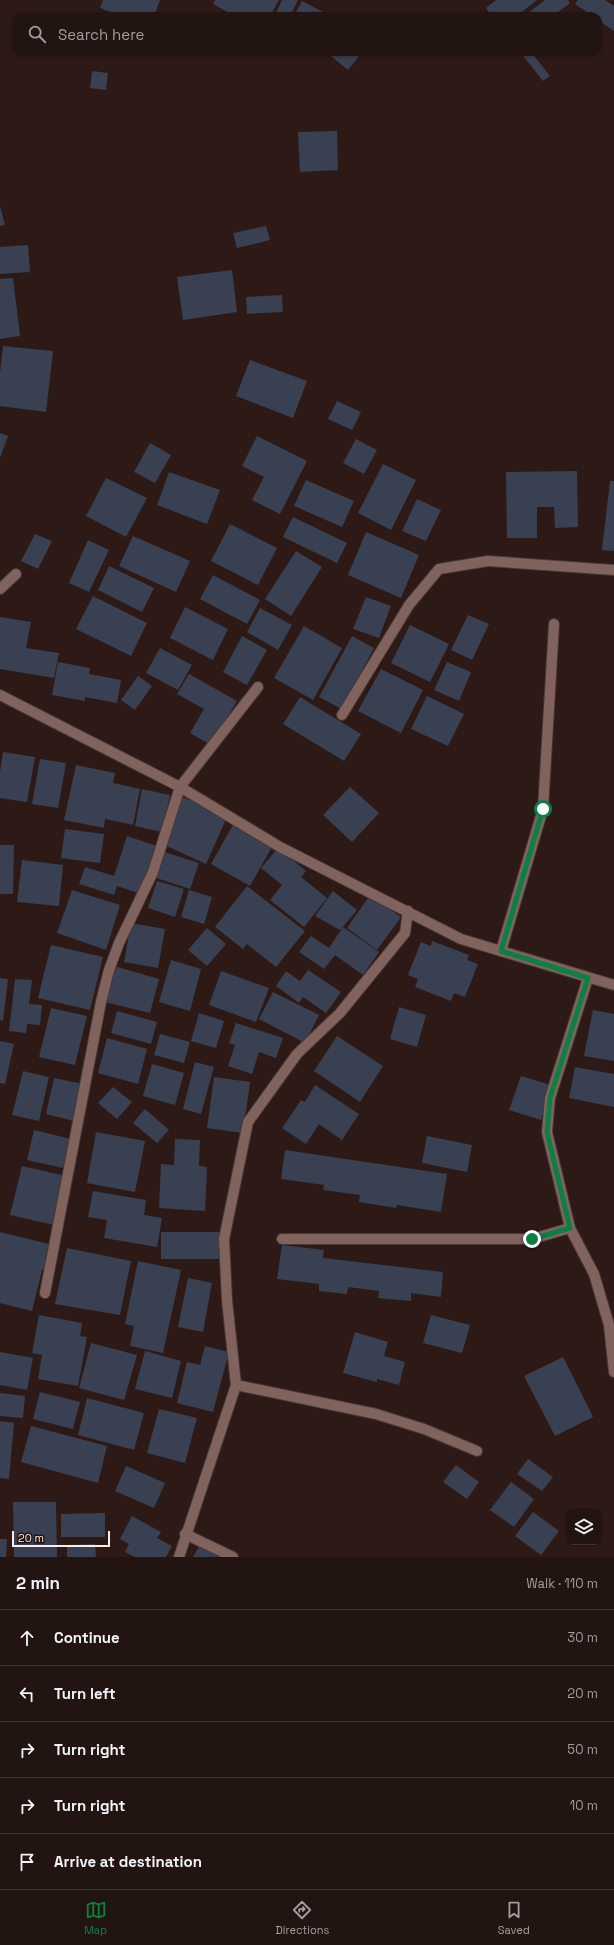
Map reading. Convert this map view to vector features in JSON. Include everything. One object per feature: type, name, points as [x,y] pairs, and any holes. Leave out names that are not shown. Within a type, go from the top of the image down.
[{"type":"street","points":[[342,715],[409,605],[439,568],[488,562],[614,570]]},
{"type":"street","points":[[0,589],[16,574]]},
{"type":"street","points":[[501,951],[543,809],[554,624]]},
{"type":"street","points":[[45,1293],[101,1002],[109,970],[119,943],[153,872],[180,787],[258,686]]},
{"type":"street","points":[[0,695],[180,787],[280,847],[461,939],[614,985]]},
{"type":"street","points":[[179,1557],[185,1534],[236,1385],[227,1300],[224,1239],[248,1122],[297,1054],[340,1013],[405,933],[408,911]]},
{"type":"street","points":[[588,978],[550,1098],[547,1132],[570,1228],[594,1274],[609,1325],[614,1372]]},
{"type":"street","points":[[282,1239],[532,1239],[570,1228]]},
{"type":"street","points":[[236,1385],[376,1414],[424,1429],[477,1451]]},
{"type":"street","points":[[185,1534],[233,1557]]},
{"type":"building","points":[[103,0],[160,0],[156,12],[111,12],[100,8]]},
{"type":"building","points":[[215,0],[279,0],[272,12],[228,12],[213,4]]},
{"type":"building","points":[[282,0],[298,0],[292,12],[276,12]]},
{"type":"building","points":[[496,0],[537,0],[522,12],[489,12],[486,8]]},
{"type":"building","points":[[545,0],[568,0],[570,3],[558,12],[529,12]]},
{"type":"building","points":[[578,0],[605,0],[614,6],[614,31],[602,23],[602,12],[587,12],[575,4]]},
{"type":"building","points":[[302,1],[323,12],[296,12]]},
{"type":"building","points":[[331,56],[359,56],[348,70]]},
{"type":"building","points":[[523,56],[534,56],[550,76],[543,81]]},
{"type":"building","points":[[92,71],[108,73],[106,90],[90,88]]},
{"type":"building","points":[[337,131],[338,170],[300,172],[298,132]]},
{"type":"building","points":[[0,206],[5,225],[0,226]]},
{"type":"building","points":[[266,226],[270,240],[237,248],[233,233]]},
{"type":"building","points":[[28,245],[30,272],[0,274],[0,247]]},
{"type":"building","points":[[232,270],[237,312],[183,320],[177,277]]},
{"type":"building","points":[[13,278],[20,336],[0,339],[0,279]]},
{"type":"building","points":[[282,295],[283,312],[247,314],[246,297]]},
{"type":"building","points":[[3,346],[53,351],[46,412],[0,406],[0,373]]},
{"type":"building","points":[[250,360],[307,381],[293,418],[236,396]]},
{"type":"building","points":[[337,401],[361,412],[352,430],[328,419]]},
{"type":"building","points":[[0,433],[8,436],[0,458]]},
{"type":"building","points":[[257,436],[307,461],[280,514],[252,500],[264,477],[242,466]]},
{"type":"building","points":[[356,439],[377,450],[364,474],[343,463]]},
{"type":"building","points":[[150,443],[171,455],[155,483],[134,472]]},
{"type":"building","points":[[383,464],[416,480],[391,530],[358,513]]},
{"type":"building","points":[[577,471],[578,527],[555,528],[554,507],[537,507],[537,538],[507,538],[506,472]]},
{"type":"building","points":[[169,472],[220,490],[207,524],[157,505]]},
{"type":"building","points":[[106,478],[147,498],[126,537],[86,516]]},
{"type":"building","points":[[306,480],[354,501],[342,527],[294,506]]},
{"type":"building","points":[[610,481],[614,481],[614,551],[602,550]]},
{"type":"building","points":[[417,499],[441,510],[426,541],[402,531]]},
{"type":"building","points":[[293,517],[347,543],[337,563],[283,537]]},
{"type":"building","points":[[230,524],[277,548],[258,585],[211,561]]},
{"type":"building","points":[[366,532],[419,555],[401,598],[348,575]]},
{"type":"building","points":[[35,534],[52,541],[38,569],[21,561]]},
{"type":"building","points":[[133,536],[190,561],[176,592],[119,566]]},
{"type":"building","points":[[88,540],[109,550],[89,592],[69,583]]},
{"type":"building","points":[[296,551],[322,567],[291,616],[265,599]]},
{"type":"building","points":[[109,566],[154,588],[142,612],[98,590]]},
{"type":"building","points":[[213,575],[260,600],[247,624],[200,599]]},
{"type":"building","points":[[93,596],[147,623],[131,656],[76,629]]},
{"type":"building","points":[[366,597],[391,606],[379,638],[353,629]]},
{"type":"building","points":[[185,607],[228,629],[213,660],[170,638]]},
{"type":"building","points":[[260,608],[292,625],[278,650],[247,632]]},
{"type":"building","points":[[468,615],[489,624],[472,660],[451,650]]},
{"type":"building","points":[[0,617],[31,622],[26,648],[59,653],[54,678],[0,669]]},
{"type":"building","points":[[410,625],[449,644],[430,682],[391,663]]},
{"type":"building","points":[[304,626],[342,648],[313,700],[274,678]]},
{"type":"building","points":[[242,636],[267,650],[247,685],[223,672]]},
{"type":"building","points":[[352,636],[374,648],[342,709],[319,697]]},
{"type":"building","points":[[160,648],[192,665],[178,690],[146,673]]},
{"type":"building","points":[[58,662],[90,668],[89,674],[121,680],[117,703],[85,697],[85,701],[52,695]]},
{"type":"building","points":[[447,662],[471,672],[459,701],[434,690]]},
{"type":"building","points":[[381,669],[423,690],[401,733],[358,711]]},
{"type":"building","points":[[189,674],[237,701],[211,745],[190,733],[204,709],[177,694]]},
{"type":"building","points":[[138,676],[152,686],[135,710],[121,700]]},
{"type":"building","points":[[427,696],[464,714],[448,746],[411,729]]},
{"type":"building","points":[[300,697],[361,734],[344,761],[283,724]]},
{"type":"building","points":[[3,752],[35,757],[27,802],[0,798],[0,772]]},
{"type":"building","points":[[40,759],[66,763],[58,808],[32,804]]},
{"type":"building","points":[[76,765],[115,773],[113,783],[140,789],[133,825],[105,819],[104,828],[64,820]]},
{"type":"building","points":[[350,787],[379,813],[352,842],[323,815]]},
{"type":"building","points":[[142,789],[170,795],[162,832],[135,826]]},
{"type":"building","points":[[183,797],[227,817],[206,864],[162,844]]},
{"type":"building","points":[[234,823],[273,845],[250,886],[211,864]]},
{"type":"building","points":[[65,829],[104,834],[100,863],[61,858]]},
{"type":"building","points":[[127,836],[157,846],[141,894],[117,886],[114,895],[79,884],[85,867],[114,876]]},
{"type":"building","points":[[0,845],[14,845],[13,894],[0,894]]},
{"type":"building","points":[[278,848],[306,871],[301,877],[327,898],[304,927],[270,900],[282,885],[261,868]]},
{"type":"building","points":[[161,851],[199,863],[190,889],[153,877]]},
{"type":"building","points":[[22,860],[63,865],[59,906],[17,902]]},
{"type":"building","points":[[157,881],[184,889],[175,917],[148,908]]},
{"type":"building","points":[[247,886],[305,931],[276,967],[247,944],[243,949],[215,927]]},
{"type":"building","points":[[72,890],[120,905],[106,950],[57,933]]},
{"type":"building","points":[[189,890],[212,897],[204,924],[181,917]]},
{"type":"building","points":[[333,891],[357,910],[340,930],[315,916]]},
{"type":"building","points":[[370,895],[401,917],[377,950],[347,928]]},
{"type":"building","points":[[131,923],[165,929],[158,968],[124,962]]},
{"type":"building","points":[[343,927],[379,952],[363,975],[335,955],[324,969],[299,952],[311,936],[329,948]]},
{"type":"building","points":[[207,928],[226,944],[207,966],[188,950]]},
{"type":"building","points":[[432,941],[469,955],[467,960],[478,964],[465,997],[454,993],[451,1001],[415,987],[418,979],[408,975],[421,942],[431,946]]},
{"type":"building","points":[[51,945],[103,957],[90,1010],[38,998]]},
{"type":"building","points":[[171,960],[201,969],[190,1011],[159,1002]]},
{"type":"building","points":[[114,966],[159,979],[150,1013],[105,1002]]},
{"type":"building","points":[[308,970],[341,992],[326,1013],[303,997],[299,1003],[276,986],[286,971],[300,981]]},
{"type":"building","points":[[221,971],[269,988],[256,1022],[209,1005]]},
{"type":"building","points":[[0,978],[8,979],[3,1021],[0,1020]]},
{"type":"building","points":[[15,979],[32,980],[29,1004],[42,1005],[40,1025],[27,1024],[26,1033],[9,1031]]},
{"type":"building","points":[[273,992],[319,1015],[305,1043],[259,1019]]},
{"type":"building","points":[[399,1007],[426,1015],[417,1047],[390,1039]]},
{"type":"building","points":[[51,1008],[87,1016],[75,1065],[39,1057]]},
{"type":"building","points":[[593,1010],[614,1014],[614,1061],[584,1056]]},
{"type":"building","points":[[117,1011],[157,1022],[151,1044],[111,1033]]},
{"type":"building","points":[[199,1013],[224,1021],[216,1048],[191,1041]]},
{"type":"building","points":[[236,1023],[283,1038],[276,1058],[259,1052],[252,1074],[228,1066],[235,1045],[229,1043]]},
{"type":"building","points":[[160,1034],[190,1042],[184,1063],[154,1055]]},
{"type":"building","points":[[337,1036],[383,1066],[360,1102],[314,1071]]},
{"type":"building","points":[[107,1038],[147,1049],[138,1084],[98,1073]]},
{"type":"building","points":[[0,1041],[14,1044],[5,1084],[0,1083]]},
{"type":"building","points":[[195,1062],[214,1067],[201,1114],[183,1109]]},
{"type":"building","points":[[152,1064],[184,1073],[175,1105],[143,1096]]},
{"type":"building","points":[[575,1067],[614,1074],[614,1107],[569,1098]]},
{"type":"building","points":[[23,1071],[49,1077],[39,1121],[12,1115]]},
{"type":"building","points":[[521,1076],[551,1085],[541,1120],[509,1110]]},
{"type":"building","points":[[214,1077],[250,1082],[243,1133],[207,1128]]},
{"type":"building","points":[[54,1078],[83,1084],[74,1121],[46,1114]]},
{"type":"building","points":[[315,1085],[359,1114],[342,1140],[319,1124],[306,1144],[282,1128],[301,1100],[305,1102]]},
{"type":"building","points":[[113,1087],[132,1102],[117,1119],[98,1103]]},
{"type":"building","points":[[145,1109],[169,1130],[157,1143],[133,1123]]},
{"type":"building","points":[[34,1130],[71,1139],[63,1168],[27,1160]]},
{"type":"building","points":[[96,1132],[145,1141],[135,1192],[87,1183]]},
{"type":"building","points":[[427,1136],[472,1145],[467,1172],[422,1163]]},
{"type":"building","points":[[175,1139],[200,1140],[199,1166],[207,1167],[205,1211],[159,1208],[161,1164],[174,1165]]},
{"type":"building","points":[[285,1150],[447,1174],[441,1212],[397,1205],[396,1208],[359,1202],[360,1195],[323,1190],[324,1185],[281,1179]]},
{"type":"building","points":[[22,1166],[66,1176],[54,1225],[10,1215]]},
{"type":"building","points":[[93,1191],[146,1200],[144,1215],[162,1218],[157,1247],[104,1238],[107,1220],[88,1217]]},
{"type":"building","points":[[0,1232],[53,1245],[47,1271],[42,1270],[32,1311],[0,1303]]},
{"type":"building","points":[[161,1232],[221,1232],[220,1259],[161,1259]]},
{"type":"building","points":[[282,1245],[324,1250],[323,1258],[443,1272],[441,1297],[411,1293],[411,1301],[378,1298],[379,1291],[348,1287],[347,1294],[319,1291],[319,1284],[277,1279]]},
{"type":"building","points":[[67,1248],[131,1261],[120,1315],[55,1304]]},
{"type":"building","points":[[138,1261],[181,1270],[163,1353],[130,1346],[134,1326],[125,1324]]},
{"type":"building","points":[[188,1278],[212,1283],[203,1332],[178,1327]]},
{"type":"building","points":[[39,1315],[82,1323],[80,1336],[87,1337],[78,1386],[38,1379],[42,1355],[32,1353]]},
{"type":"building","points":[[431,1315],[470,1325],[462,1353],[423,1343]]},
{"type":"building","points":[[355,1332],[388,1342],[384,1356],[405,1362],[399,1385],[377,1379],[377,1382],[343,1373]]},
{"type":"building","points":[[91,1343],[137,1355],[124,1400],[79,1388]]},
{"type":"building","points":[[205,1346],[229,1352],[213,1412],[177,1403],[187,1362],[200,1365]]},
{"type":"building","points":[[145,1351],[181,1361],[172,1398],[135,1389]]},
{"type":"building","points":[[0,1352],[33,1358],[27,1390],[0,1385]]},
{"type":"building","points":[[563,1357],[593,1417],[555,1436],[524,1376]]},
{"type":"building","points":[[40,1392],[80,1402],[73,1429],[33,1419]]},
{"type":"building","points":[[0,1393],[25,1396],[23,1418],[0,1416]]},
{"type":"building","points":[[87,1398],[144,1413],[134,1450],[78,1435]]},
{"type":"building","points":[[159,1409],[197,1418],[185,1463],[147,1453]]},
{"type":"building","points":[[0,1421],[14,1423],[9,1479],[0,1478]]},
{"type":"building","points":[[31,1426],[107,1446],[98,1483],[21,1462]]},
{"type":"building","points":[[528,1459],[553,1477],[542,1491],[517,1474]]},
{"type":"building","points":[[456,1465],[479,1482],[467,1499],[443,1482]]},
{"type":"building","points":[[126,1466],[165,1483],[154,1508],[115,1491]]},
{"type":"building","points":[[511,1482],[534,1499],[514,1527],[490,1510]]},
{"type":"building","points":[[13,1502],[56,1502],[57,1557],[14,1557]]},
{"type":"building","points":[[533,1512],[559,1531],[541,1555],[515,1536]]},
{"type":"building","points":[[105,1513],[105,1537],[61,1537],[61,1514]]},
{"type":"building","points":[[132,1516],[161,1532],[157,1538],[172,1546],[166,1557],[135,1557],[125,1552],[129,1544],[120,1539]]},
{"type":"building","points":[[0,1539],[7,1539],[6,1557],[0,1557]]},
{"type":"building","points":[[95,1544],[96,1557],[67,1557],[67,1545]]},
{"type":"building","points":[[200,1545],[221,1557],[193,1557]]},
{"type":"route","points":[[532,1239],[570,1228],[547,1132],[550,1098],[588,978],[501,951],[543,809]]}]
